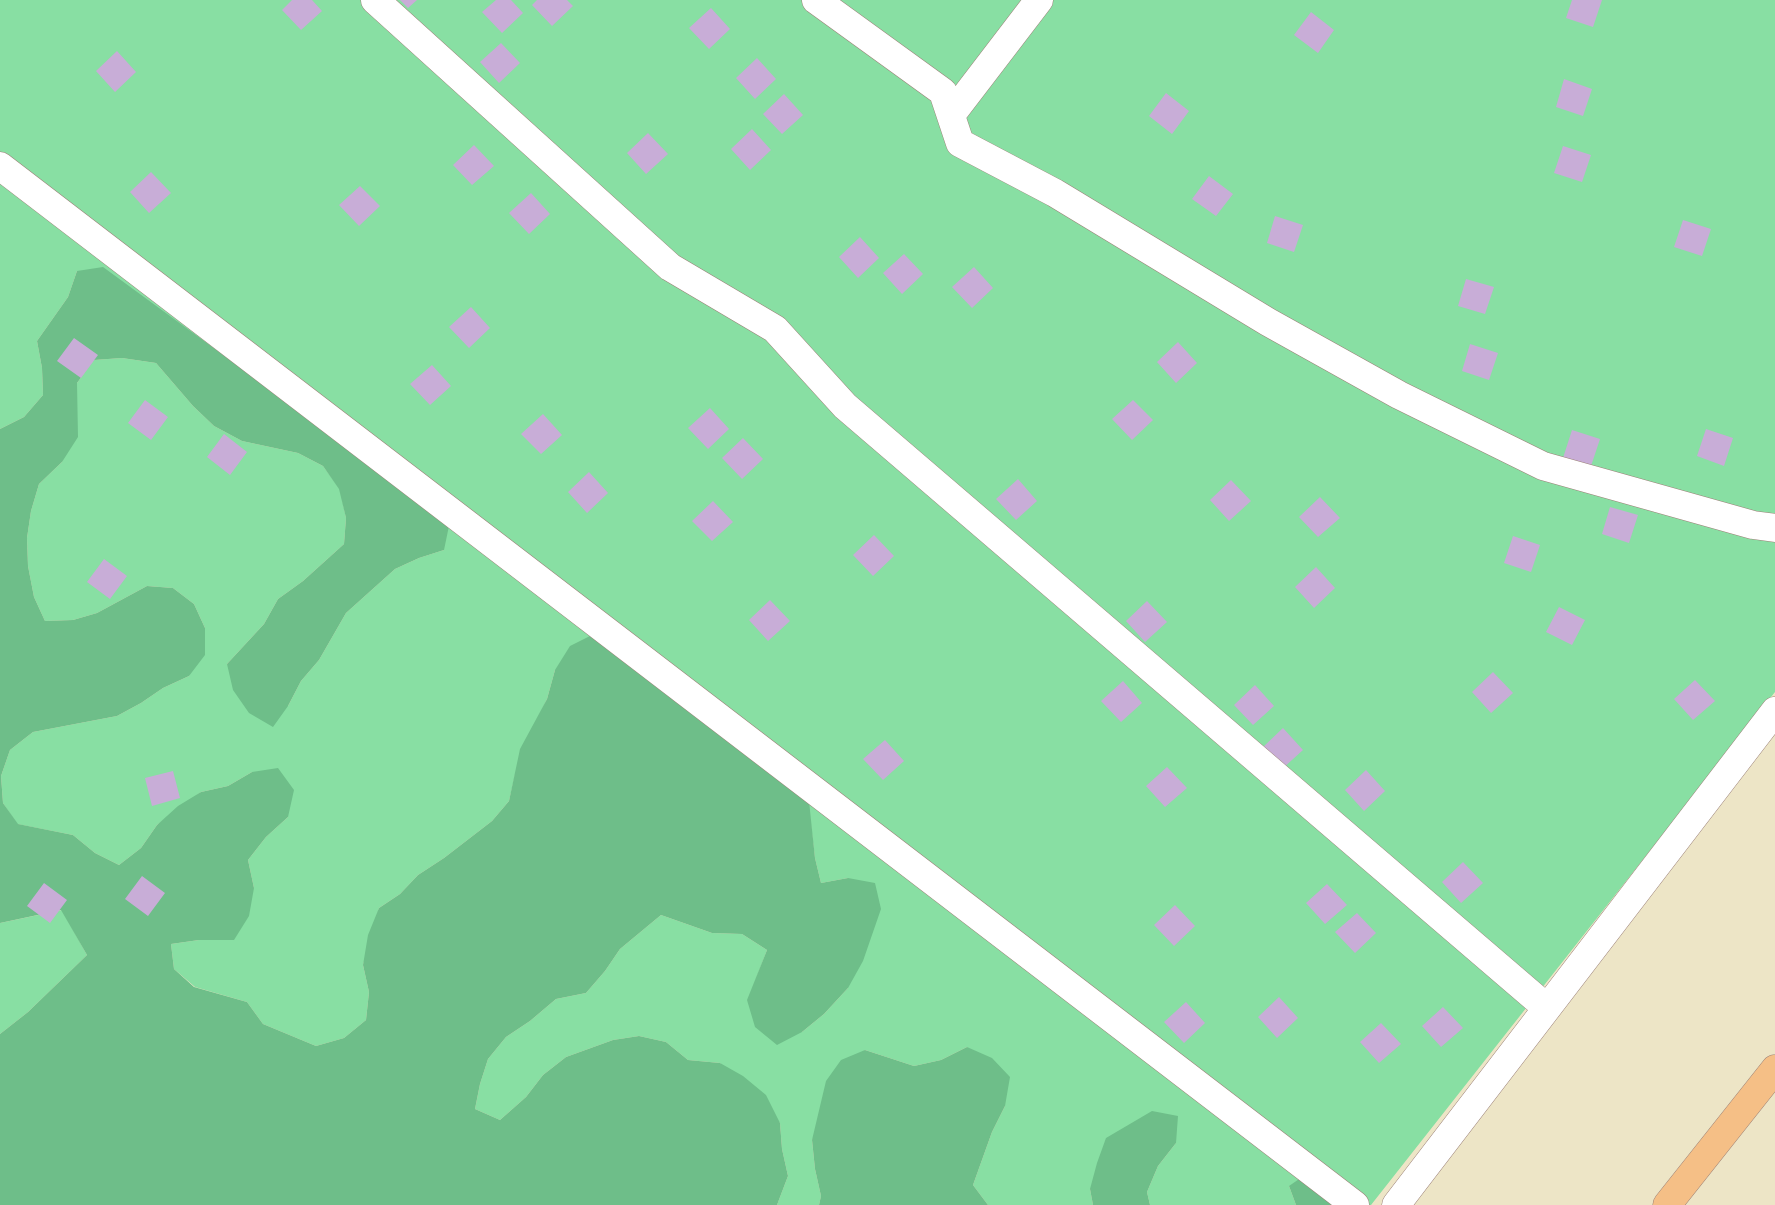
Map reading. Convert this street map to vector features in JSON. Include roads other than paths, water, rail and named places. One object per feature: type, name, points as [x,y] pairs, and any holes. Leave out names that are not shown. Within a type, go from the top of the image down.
[{"type":"main road","points":[[1667,1205],[1775,1069]]},
{"type":"lane","points":[[375,0],[670,267],[775,329],[845,406],[1548,1008]]},
{"type":"lane","points":[[816,0],[943,92],[960,143],[1055,193],[1268,322],[1399,395],[1544,466],[1753,524],[1775,528]]},
{"type":"lane","points":[[951,115],[1038,0]]},
{"type":"lane","points":[[0,166],[1355,1205]]},
{"type":"lane","points":[[1396,1205],[1775,711]]}]
